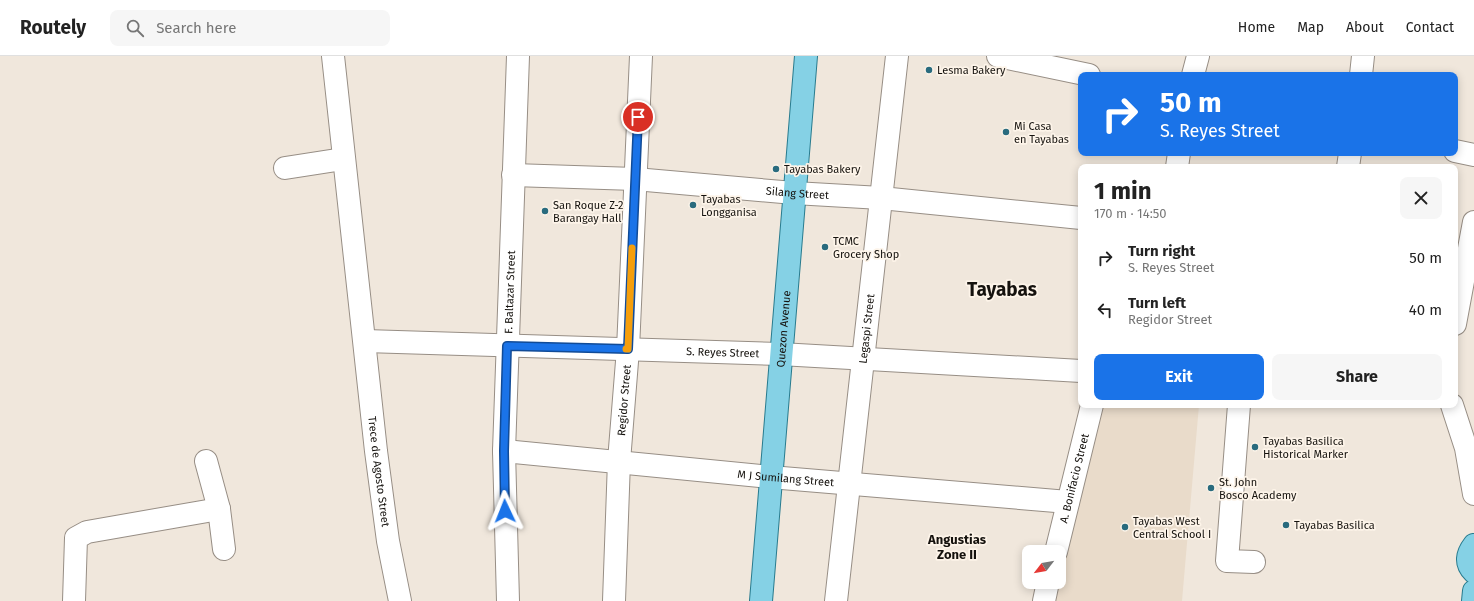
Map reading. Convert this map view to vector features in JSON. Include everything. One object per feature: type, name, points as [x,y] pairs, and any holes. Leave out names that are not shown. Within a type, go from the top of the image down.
[{"type":"main road","name":"Quezon Avenue","points":[[761,601],[780,354],[806,56]]},
{"type":"main road","points":[[1474,545],[1469,551],[1468,560],[1470,568],[1474,572]]},
{"type":"main road","points":[[1473,601],[1474,591]]},
{"type":"street","name":"Trece de Agosto Street","points":[[333,56],[343,159],[365,341],[377,459],[388,541],[400,601]]},
{"type":"street","name":"F. Baltazar Street","points":[[508,601],[504,451],[518,56]]},
{"type":"street","name":"Regidor Street","points":[[614,601],[619,461],[628,349],[641,56]]},
{"type":"street","name":"Legaspi Street","points":[[836,601],[897,56]]},
{"type":"street","points":[[998,56],[1054,61],[1082,72]]},
{"type":"street","points":[[1194,72],[1198,56]]},
{"type":"street","points":[[1361,72],[1363,56]]},
{"type":"street","points":[[1458,151],[1474,154]]},
{"type":"street","points":[[285,168],[343,159]]},
{"type":"street","name":"Silang Street","points":[[513,175],[635,178],[794,193],[881,198],[1078,218]]},
{"type":"street","points":[[1458,294],[1462,254],[1474,222]]},
{"type":"street","name":"S. Reyes Street","points":[[365,341],[780,354],[1078,371]]},
{"type":"street","name":"A. Bonifacio Street","points":[[1058,545],[1091,408]]},
{"type":"street","points":[[1239,408],[1227,561],[1254,562]]},
{"type":"street","points":[[1453,408],[1466,448],[1474,494]]},
{"type":"street","name":"M J Sumilang Street","points":[[504,451],[619,461],[770,477],[1068,502]]},
{"type":"street","points":[[206,460],[219,509],[224,549]]},
{"type":"street","points":[[74,601],[76,538],[86,532],[219,509]]},
{"type":"street","points":[[1044,601],[1047,589]]},
{"type":"shaded area","name":"Tayabas West Central School I","points":[[1091,408],[1199,408],[1182,601],[1044,601],[1047,589],[1066,589],[1066,545],[1061,545]]},
{"type":"slow traffic","points":[[626,349],[628,349],[632,248]]},
{"type":"place","name":"Lesma Bakery","points":[[929,70]]},
{"type":"place","name":"Mi Casa en Tayabas","points":[[1006,132]]},
{"type":"place","name":"Tayabas Bakery","points":[[776,169]]},
{"type":"place","name":"Tayabas Longganisa","points":[[693,205]]},
{"type":"place","name":"San Roque Z-2 Barangay Hall","points":[[545,211]]},
{"type":"place","name":"TCMC Grocery Shop","points":[[825,247]]},
{"type":"place","name":"Tayabas Basilica Historical Marker","points":[[1255,447]]},
{"type":"place","name":"St. John Bosco Academy","points":[[1211,488]]},
{"type":"place","name":"Tayabas Basilica","points":[[1286,525]]},
{"type":"place","name":"Tayabas West Central School I","points":[[1125,527]]},
{"type":"district","name":"Tayabas","points":[[1002,289]]},
{"type":"district","name":"Angustias Zone II","points":[[957,546]]},
{"type":"route","points":[[505,511],[504,451],[507,346],[628,349],[638,117]]}]
